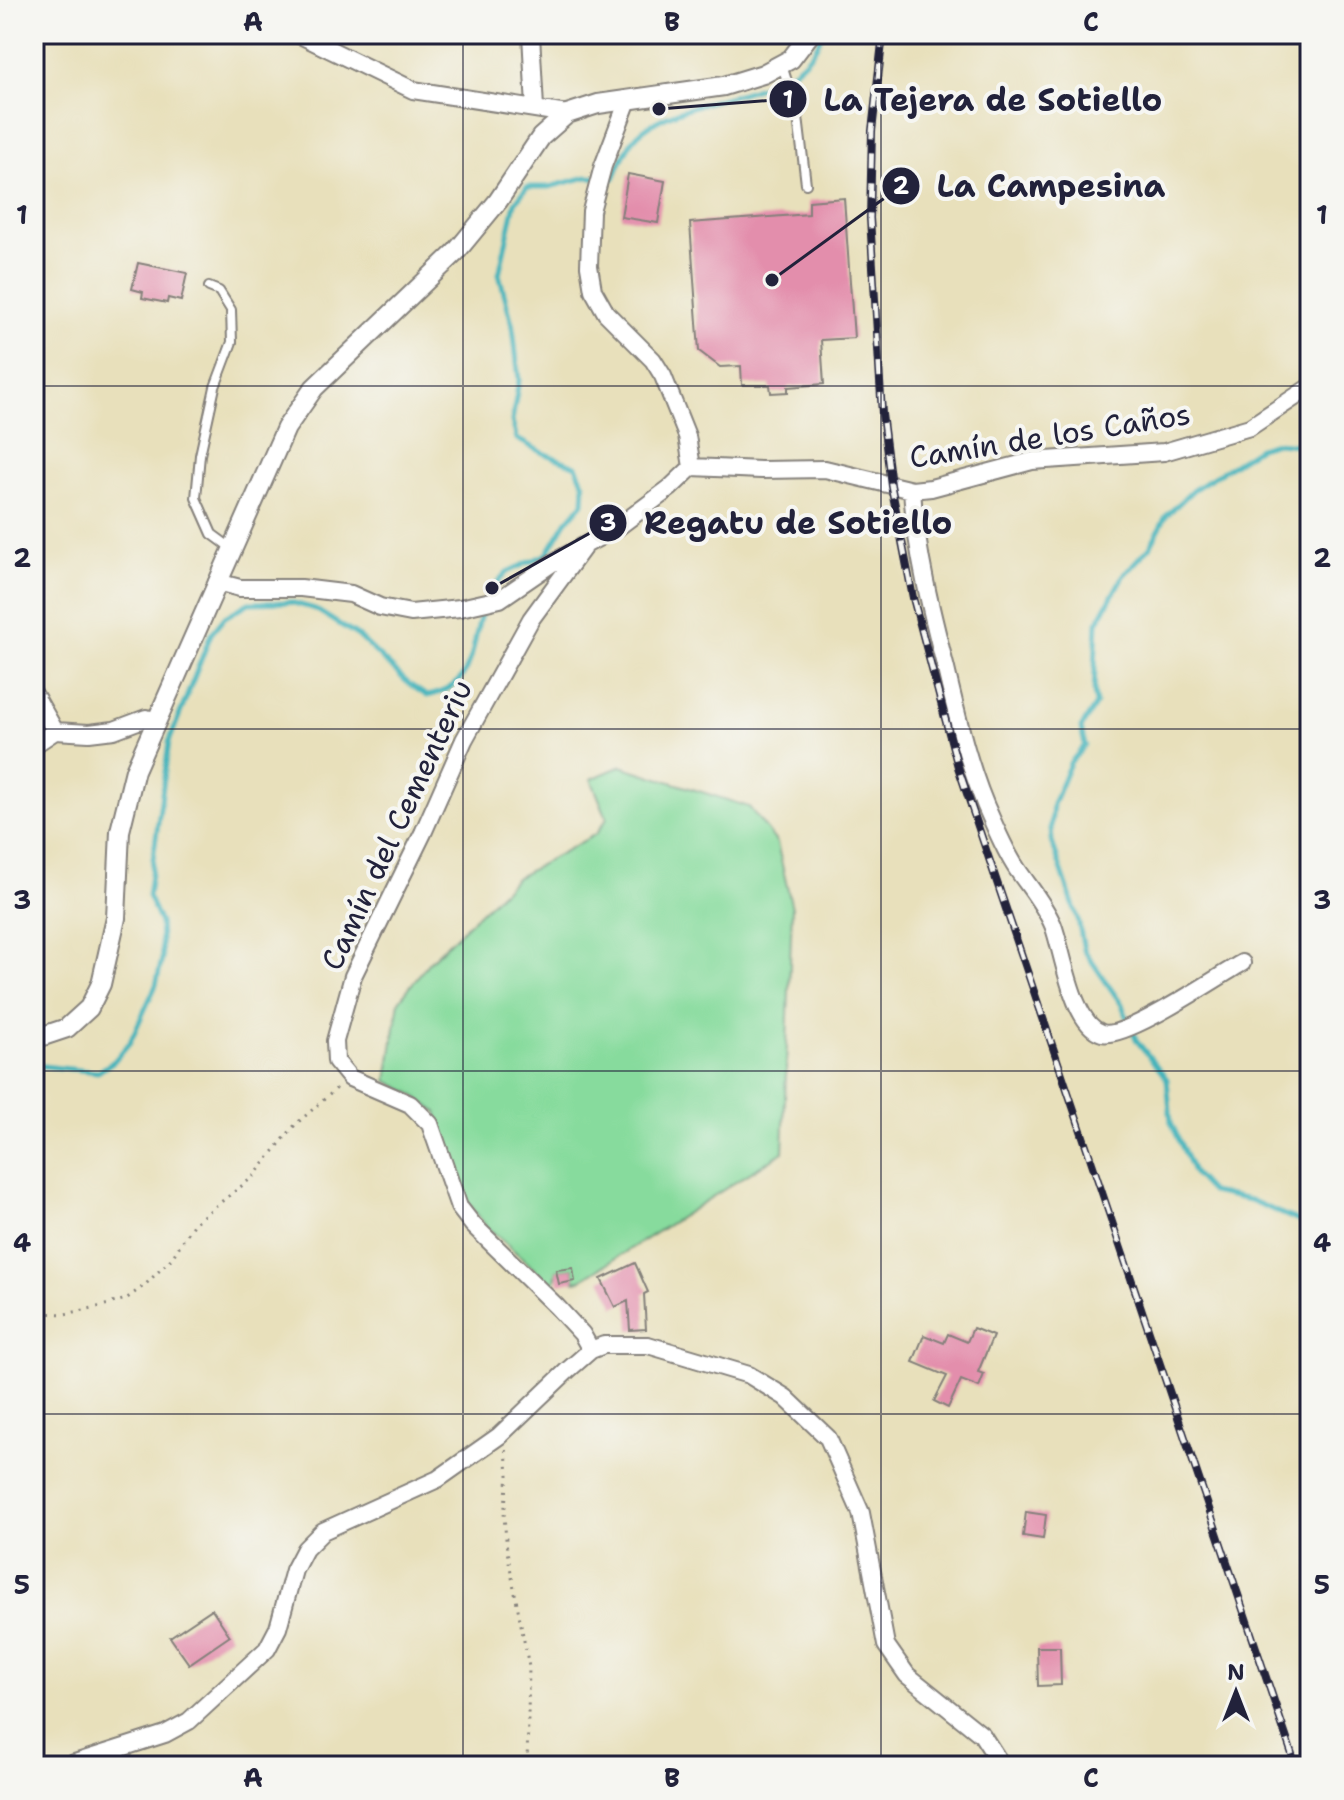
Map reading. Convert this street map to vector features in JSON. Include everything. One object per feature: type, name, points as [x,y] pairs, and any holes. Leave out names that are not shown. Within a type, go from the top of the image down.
[{"type":"street","points":[[298,34],[413,90],[567,114]]},
{"type":"street","points":[[531,34],[535,108]]},
{"type":"street","points":[[34,1039],[67,1028],[89,1008],[101,984],[116,918],[120,831],[135,770],[286,428],[314,388],[456,252],[498,201],[541,137],[567,114],[598,104],[724,86],[763,74],[791,59],[810,34]]},
{"type":"street","points":[[217,582],[240,588],[301,588],[351,594],[380,607],[411,613],[460,608],[500,599],[554,562],[618,527],[670,488],[692,467],[687,436],[663,376],[653,360],[606,313],[593,290],[589,266],[591,211],[628,100]]},
{"type":"street","name":"Camín de los Caños","points":[[692,467],[825,469],[912,490],[931,488],[1032,461],[1164,452],[1250,427],[1310,387]]},
{"type":"street","points":[[912,490],[920,557],[932,612],[955,709],[980,791],[1015,866],[1043,905],[1054,928],[1078,1006],[1090,1025],[1102,1033],[1121,1032],[1242,963]]},
{"type":"street","name":"Camín del Cementeriu","points":[[350,1078],[336,1061],[335,1041],[353,976],[423,833],[464,740],[531,619],[583,548]]},
{"type":"street","points":[[34,694],[55,731]]},
{"type":"street","points":[[34,745],[55,731],[89,733],[114,730],[146,718],[157,720]]},
{"type":"street","points":[[350,1078],[410,1104],[430,1124],[459,1207],[473,1225],[582,1334],[591,1350]]},
{"type":"street","points":[[65,1766],[165,1734],[189,1721],[267,1649],[278,1628],[294,1570],[305,1549],[323,1531],[438,1479],[499,1436],[591,1350],[604,1345],[648,1345],[749,1375],[785,1397],[828,1438],[861,1513],[886,1645],[907,1675],[982,1735],[1002,1766]]},
{"type":"lane","points":[[782,64],[798,117],[806,184]]},
{"type":"lane","points":[[209,287],[219,291],[231,310],[232,342],[215,387],[200,455],[196,498],[212,534],[232,549]]},
{"type":"path","points":[[34,1313],[65,1314],[102,1306],[126,1299],[145,1285],[172,1258],[194,1223],[253,1177],[295,1125],[350,1078]]},
{"type":"path","points":[[499,1436],[506,1447],[508,1475],[504,1516],[507,1551],[529,1667],[527,1766]]},
{"type":"green space","points":[[621,766],[749,807],[777,843],[792,908],[783,1152],[581,1280],[575,1281],[573,1268],[557,1270],[554,1286],[486,1226],[464,1197],[437,1112],[411,1093],[387,1081],[399,1001],[429,962],[516,878],[596,834],[607,818],[591,779]]},
{"type":"building","points":[[628,174],[665,181],[658,223],[621,217]]},
{"type":"building","points":[[844,198],[854,338],[821,340],[824,384],[788,387],[788,392],[771,393],[770,385],[742,385],[741,366],[720,367],[699,351],[690,223],[809,214],[809,201]]},
{"type":"building","points":[[138,263],[187,273],[181,301],[168,298],[167,303],[142,298],[143,292],[132,289]]},
{"type":"building","points":[[635,1263],[648,1292],[644,1294],[646,1329],[630,1330],[628,1301],[615,1307],[601,1279]]},
{"type":"building","points":[[573,1268],[575,1281],[559,1284],[556,1270]]},
{"type":"building","points":[[973,1328],[993,1336],[978,1372],[984,1374],[979,1387],[961,1380],[948,1408],[934,1401],[947,1376],[913,1362],[924,1335],[944,1343],[948,1334],[967,1342]]},
{"type":"building","points":[[1026,1512],[1046,1515],[1043,1539],[1023,1536]]},
{"type":"building","points":[[212,1609],[230,1636],[189,1664],[170,1637]]},
{"type":"building","points":[[1037,1647],[1060,1647],[1061,1685],[1038,1686]]},
{"type":"waterway","points":[[488,597],[507,572],[547,554],[566,522],[583,503],[584,484],[576,466],[517,439],[512,421],[519,380],[513,327],[499,274],[515,203],[527,187],[549,187],[587,177],[614,178],[629,146],[642,131],[688,108],[768,84],[790,72],[809,56],[822,34]]},
{"type":"waterway","points":[[1310,446],[1276,443],[1259,448],[1193,490],[1166,516],[1150,547],[1123,576],[1097,623],[1096,704],[1081,728],[1085,745],[1070,763],[1053,804],[1051,827],[1052,842],[1078,919],[1084,950],[1122,1005],[1137,1041],[1167,1079],[1171,1122],[1194,1174],[1211,1192],[1250,1200],[1310,1226]]},
{"type":"waterway","points":[[34,1065],[98,1072],[114,1061],[130,1042],[156,985],[162,959],[160,923],[148,896],[169,742],[211,634],[225,617],[249,603],[290,602],[315,609],[358,636],[409,684],[427,696],[444,691],[464,673],[484,606]]},
{"type":"railway","points":[[883,34],[872,131],[870,218],[882,414],[891,485],[913,598],[958,767],[1296,1766]]},
{"type":"place","name":"La Tejera de Sotiello","points":[[659,109]]},
{"type":"place","name":"La Campesina","points":[[772,280]]},
{"type":"place","name":"Regatu de Sotiello","points":[[492,588]]}]
